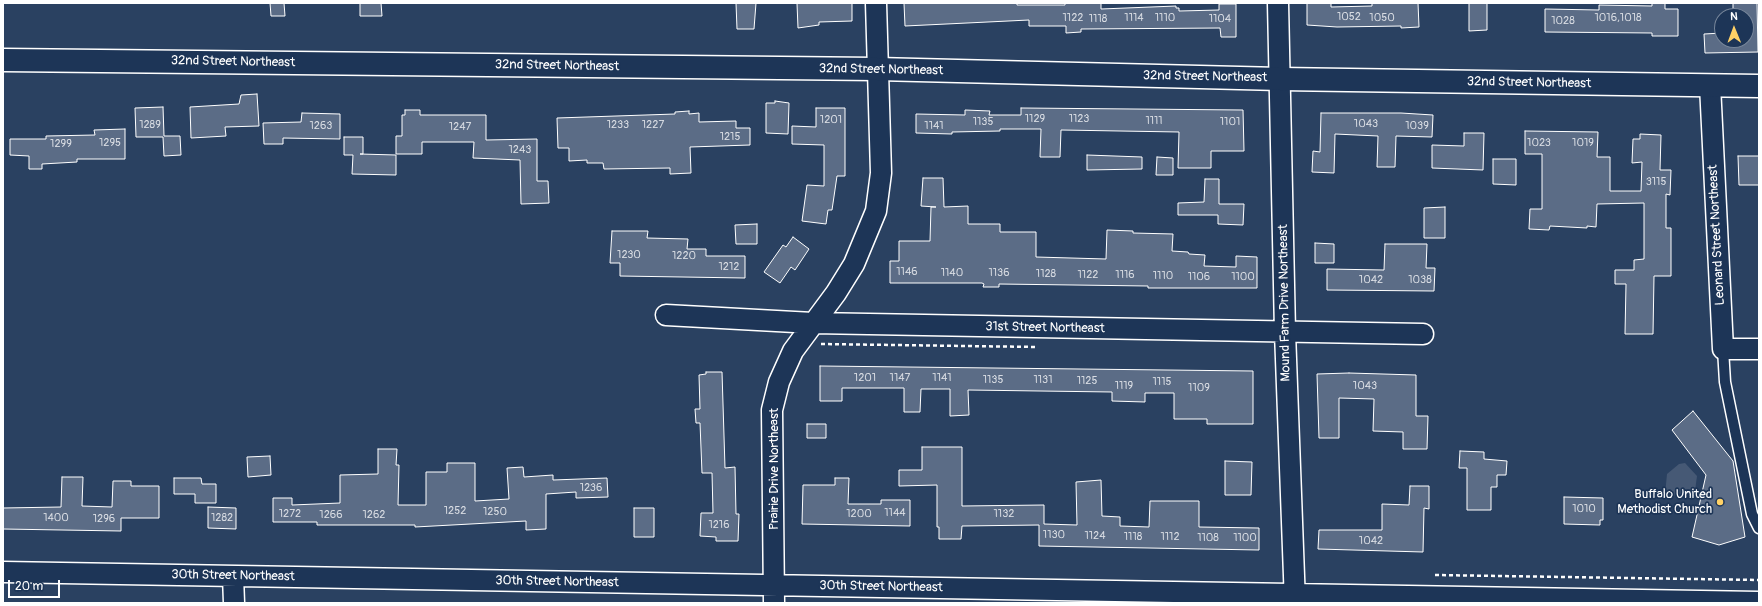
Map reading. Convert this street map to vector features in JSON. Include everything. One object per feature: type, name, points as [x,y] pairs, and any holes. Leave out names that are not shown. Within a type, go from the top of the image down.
[{"type":"main road","name":"32nd Street Northeast","points":[[3,60],[877,69],[1280,79],[1759,86]]},
{"type":"street","name":"Prairie Drive Northeast","points":[[775,594],[772,410],[779,382],[793,351],[836,294],[854,264],[876,211],[881,172],[876,3]]},
{"type":"street","name":"Mound Farm Drive Northeast","points":[[1278,3],[1285,332],[1294,599]]},
{"type":"street","name":"Leonard Street Northeast","points":[[1710,85],[1723,349]]},
{"type":"street","name":"31st Street Northeast","points":[[666,315],[813,323],[1423,334]]},
{"type":"street","points":[[1723,349],[1759,349]]},
{"type":"street","name":"30th Street Northeast","points":[[3,572],[233,576],[775,594],[1759,602]]},
{"type":"street","points":[[233,576],[234,603]]},
{"type":"lane","points":[[1723,349],[1725,382],[1752,514],[1759,528]]},
{"type":"path","points":[[1435,575],[1759,580]]},
{"type":"shaded area","points":[[1685,463],[1697,476],[1695,491],[1690,496],[1665,495],[1667,474],[1679,464]]},
{"type":"building","points":[[270,3],[284,3],[285,16],[271,16]]},
{"type":"building","points":[[360,3],[381,3],[382,16],[360,16]]},
{"type":"building","points":[[736,3],[756,3],[754,29],[737,29]]},
{"type":"building","points":[[797,3],[852,3],[852,21],[819,22],[819,25],[798,28]]},
{"type":"building","points":[[904,3],[1017,3],[1017,5],[1065,5],[1065,3],[1101,3],[1101,9],[1176,6],[1176,8],[1179,8],[1179,11],[1219,10],[1219,4],[1236,4],[1236,37],[1221,37],[1220,28],[1081,29],[1081,32],[1066,33],[1066,26],[1029,26],[1029,20],[905,26]]},
{"type":"building","points":[[1307,3],[1331,3],[1331,7],[1372,6],[1372,3],[1418,3],[1419,27],[1337,27],[1307,25]]},
{"type":"building","points":[[1469,3],[1487,3],[1487,30],[1469,31]]},
{"type":"building","points":[[1652,3],[1665,3],[1665,9],[1678,9],[1678,36],[1652,36],[1652,33],[1545,32],[1545,9],[1599,10],[1599,5],[1652,6]]},
{"type":"building","points":[[1733,3],[1757,3],[1758,52],[1705,53],[1704,34],[1714,33],[1714,48],[1754,48],[1754,8],[1733,8]]},
{"type":"building","points":[[257,94],[259,126],[225,127],[226,136],[191,138],[190,107],[239,104],[241,95]]},
{"type":"building","points":[[775,101],[789,103],[788,134],[766,133],[766,103],[775,103]]},
{"type":"building","points":[[163,107],[164,136],[180,136],[181,155],[164,156],[163,137],[136,137],[135,108]]},
{"type":"building","points":[[816,108],[845,108],[845,176],[837,176],[832,210],[828,210],[826,224],[802,221],[807,185],[824,186],[824,145],[792,144],[792,126],[816,127]]},
{"type":"building","points":[[1021,108],[1243,110],[1244,151],[1211,151],[1211,168],[1178,168],[1179,132],[1061,130],[1060,157],[1040,157],[1041,129],[1000,129],[1000,131],[952,132],[952,134],[916,133],[916,114],[965,115],[965,110],[990,111],[989,115],[1021,115]]},
{"type":"building","points":[[405,110],[420,110],[420,115],[486,115],[486,140],[537,139],[537,181],[548,181],[549,203],[521,204],[520,160],[473,158],[474,142],[422,142],[422,154],[396,154],[396,136],[402,136],[402,115],[405,115]]},
{"type":"building","points":[[689,111],[689,114],[699,113],[699,122],[736,121],[736,128],[750,128],[750,145],[690,147],[691,173],[670,174],[670,168],[604,169],[603,163],[587,163],[587,160],[569,161],[569,148],[558,148],[557,118],[675,114],[675,112]]},
{"type":"building","points":[[302,113],[340,114],[340,139],[283,138],[283,144],[264,144],[263,123],[301,122]]},
{"type":"building","points":[[1321,113],[1401,113],[1433,115],[1432,137],[1396,136],[1395,167],[1377,167],[1378,136],[1335,134],[1334,173],[1312,172],[1313,151],[1320,152]]},
{"type":"building","points":[[125,129],[125,159],[77,159],[77,162],[42,164],[42,169],[29,169],[29,156],[10,155],[10,139],[46,139],[46,136],[95,135],[94,130]]},
{"type":"building","points":[[1525,131],[1598,132],[1597,157],[1610,157],[1610,191],[1641,191],[1642,162],[1632,163],[1633,139],[1640,139],[1640,134],[1661,135],[1660,170],[1671,170],[1670,195],[1666,194],[1666,228],[1671,228],[1671,276],[1654,276],[1653,334],[1625,334],[1626,284],[1615,284],[1615,270],[1634,270],[1634,260],[1644,259],[1644,203],[1597,204],[1596,227],[1550,226],[1549,230],[1529,229],[1530,209],[1542,209],[1542,154],[1525,154]]},
{"type":"building","points":[[1464,133],[1484,133],[1483,170],[1432,168],[1432,145],[1464,146]]},
{"type":"building","points":[[344,137],[363,137],[363,154],[360,154],[396,155],[396,175],[352,174],[353,155],[344,155]]},
{"type":"building","points":[[1087,155],[1142,157],[1142,169],[1087,170]]},
{"type":"building","points":[[1738,156],[1759,156],[1759,185],[1739,185]]},
{"type":"building","points":[[1157,157],[1173,158],[1173,175],[1156,175]]},
{"type":"building","points":[[1493,159],[1516,159],[1516,185],[1493,184]]},
{"type":"building","points":[[923,178],[943,178],[944,207],[968,206],[968,224],[1000,224],[1000,232],[1036,232],[1036,257],[1106,259],[1107,230],[1133,231],[1133,233],[1173,234],[1172,251],[1205,255],[1204,266],[1236,267],[1236,256],[1257,257],[1257,288],[1148,288],[1148,286],[999,284],[999,287],[983,287],[984,284],[982,283],[890,283],[890,261],[899,261],[899,241],[930,241],[931,207],[936,207],[921,206]]},
{"type":"building","points":[[1205,179],[1219,179],[1219,204],[1244,204],[1243,225],[1218,224],[1218,215],[1178,215],[1178,203],[1204,202]]},
{"type":"building","points":[[1445,207],[1445,238],[1424,238],[1424,208]]},
{"type":"building","points":[[757,224],[757,244],[736,244],[735,225]]},
{"type":"building","points":[[612,231],[648,231],[647,238],[688,239],[687,249],[706,249],[706,256],[745,256],[745,278],[620,276],[620,263],[610,263]]},
{"type":"building","points":[[793,237],[809,249],[795,270],[791,267],[780,283],[764,272],[783,245],[786,247]]},
{"type":"building","points":[[1315,243],[1334,244],[1334,263],[1315,263]]},
{"type":"building","points":[[1385,244],[1427,244],[1426,268],[1435,268],[1434,291],[1327,290],[1327,269],[1384,270]]},
{"type":"building","points":[[820,366],[1253,371],[1253,424],[1207,424],[1207,419],[1174,419],[1174,393],[1145,393],[1145,402],[1112,401],[1112,392],[968,390],[969,415],[950,416],[950,389],[921,389],[920,412],[904,412],[904,388],[842,388],[842,401],[820,401]]},
{"type":"building","points":[[706,372],[722,372],[725,468],[735,467],[736,514],[739,514],[738,541],[716,541],[716,537],[700,536],[701,513],[713,513],[712,473],[702,473],[700,423],[696,423],[695,409],[700,409],[699,375],[706,374]]},
{"type":"building","points":[[1349,373],[1416,375],[1416,416],[1428,416],[1427,449],[1403,449],[1403,432],[1373,431],[1374,399],[1339,398],[1339,438],[1319,438],[1317,374]]},
{"type":"building","name":"Buffalo United Methodist Church","points":[[1693,411],[1733,461],[1745,537],[1719,545],[1692,537],[1706,475],[1672,430]]},
{"type":"building","points":[[807,424],[826,424],[826,438],[807,438]]},
{"type":"building","points":[[922,447],[962,447],[962,506],[1044,505],[1044,524],[1077,525],[1076,482],[1101,480],[1102,516],[1120,517],[1120,526],[1149,527],[1150,501],[1199,501],[1199,527],[1259,528],[1259,550],[1039,546],[1039,525],[962,526],[961,539],[939,539],[939,527],[937,527],[937,485],[899,486],[899,470],[922,470]]},
{"type":"building","points":[[378,449],[397,449],[396,465],[399,465],[398,505],[426,505],[426,472],[447,472],[447,463],[475,463],[475,501],[509,499],[507,468],[523,467],[524,477],[553,475],[553,480],[607,478],[608,497],[576,498],[576,492],[546,494],[546,529],[526,530],[526,521],[415,527],[415,525],[317,525],[317,522],[273,522],[273,498],[292,498],[292,505],[340,503],[340,475],[378,474]]},
{"type":"building","points":[[1460,451],[1484,452],[1484,459],[1507,461],[1506,475],[1497,475],[1497,487],[1491,487],[1491,510],[1467,510],[1467,468],[1459,468]]},
{"type":"building","points":[[270,456],[271,475],[248,477],[247,457]]},
{"type":"building","points":[[1225,461],[1252,462],[1251,495],[1225,495]]},
{"type":"building","points":[[62,477],[83,477],[82,506],[112,507],[113,481],[131,481],[131,486],[159,486],[159,518],[121,518],[121,531],[3,529],[3,508],[61,507]]},
{"type":"building","points":[[174,478],[201,478],[202,484],[216,484],[216,503],[195,503],[195,494],[174,494]]},
{"type":"building","points":[[835,478],[849,478],[848,504],[881,504],[881,500],[910,500],[910,526],[802,524],[803,485],[835,485]]},
{"type":"building","points":[[1410,486],[1429,486],[1429,509],[1424,508],[1423,552],[1318,549],[1319,530],[1382,530],[1382,504],[1409,505]]},
{"type":"building","points":[[1564,497],[1603,498],[1603,520],[1600,520],[1600,525],[1564,524]]},
{"type":"building","points":[[208,507],[236,508],[236,529],[208,528]]},
{"type":"building","points":[[634,508],[654,508],[654,537],[634,537]]},
{"type":"place","name":"Buffalo United Methodist Church","points":[[1720,502]]}]
